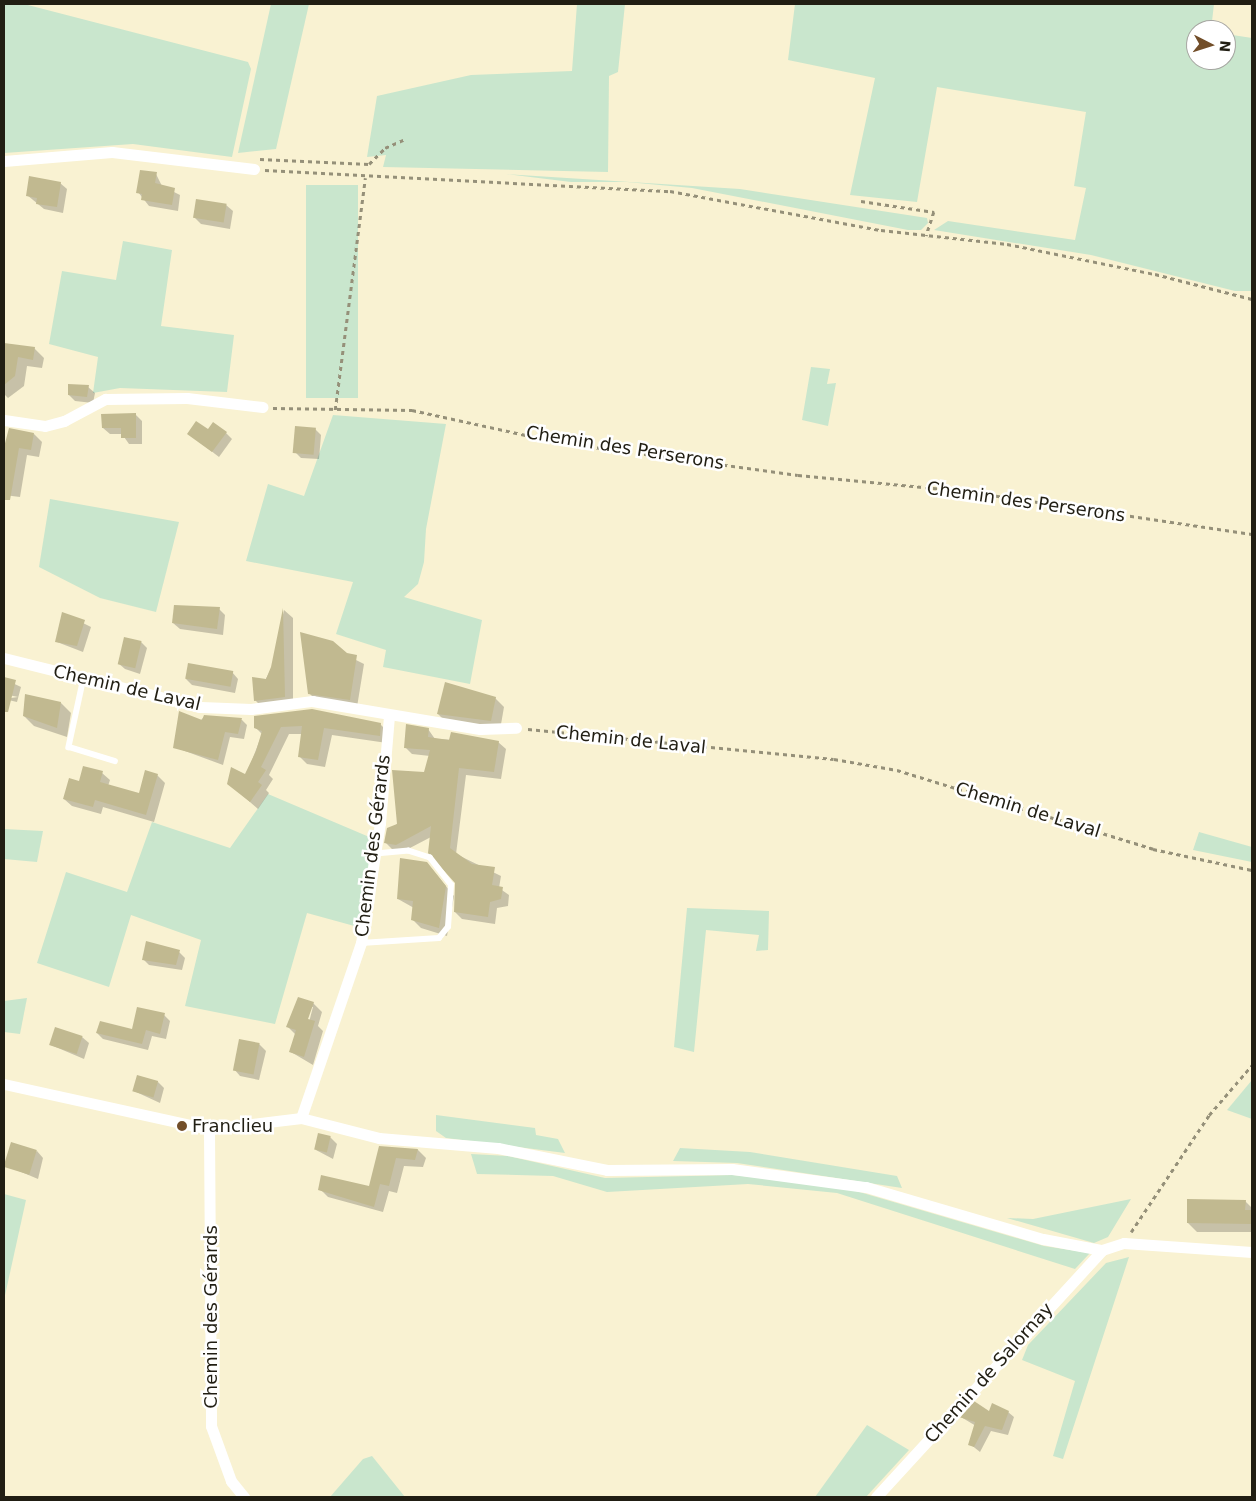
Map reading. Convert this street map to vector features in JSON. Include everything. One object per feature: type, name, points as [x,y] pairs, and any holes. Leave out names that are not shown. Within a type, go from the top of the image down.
[{"type":"street","points":[[4,161],[112,152],[254,169]]},
{"type":"street","points":[[4,420],[45,426],[64,421],[105,399],[187,398],[262,407]]},
{"type":"street","name":"Chemin de Laval","points":[[4,658],[201,707],[251,709],[312,701],[480,729],[516,728]]},
{"type":"street","name":"Chemin des Gérards","points":[[301,1118],[361,943],[376,854],[389,715]]},
{"type":"street","points":[[4,1084],[209,1129],[301,1118],[379,1138],[498,1148],[607,1170],[732,1169],[866,1186],[1043,1239],[1102,1250],[1124,1244],[1252,1252]]},
{"type":"street","name":"Chemin des Gérards","points":[[209,1129],[212,1426],[231,1481],[244,1497]]},
{"type":"street","name":"Chemin de Salornay","points":[[876,1497],[1102,1250]]},
{"type":"lane","points":[[84,678],[69,747],[115,762]]},
{"type":"lane","points":[[361,943],[439,938],[448,928],[451,885],[430,858],[409,851],[376,854]]},
{"type":"path","points":[[240,167],[262,158],[369,164],[385,148],[403,140]]},
{"type":"path","points":[[254,169],[365,178],[670,191],[926,236],[1007,244],[1155,274],[1252,299]]},
{"type":"path","points":[[335,410],[365,178]]},
{"type":"path","points":[[861,201],[934,212],[926,236]]},
{"type":"path","name":"Chemin des Perserons","points":[[262,407],[335,410],[412,410],[557,442],[798,475],[964,491],[1252,534]]},
{"type":"path","name":"Chemin de Laval","points":[[516,728],[834,759],[897,770],[1153,849],[1252,870]]},
{"type":"path","points":[[1124,1244],[1209,1115],[1252,1065]]},
{"type":"green space","points":[[4,4],[24,4],[248,62],[251,69],[232,157],[133,144],[4,153]]},
{"type":"green space","points":[[271,4],[309,4],[276,149],[238,153]]},
{"type":"green space","points":[[577,4],[625,4],[618,72],[609,76],[608,172],[383,167],[386,155],[367,157],[377,96],[471,75],[572,71]]},
{"type":"green space","points":[[795,4],[1214,4],[1212,20],[1186,20],[1186,70],[1236,70],[1236,36],[1252,38],[1252,291],[1235,291],[1091,255],[934,230],[948,221],[1075,240],[1086,188],[1074,186],[1086,112],[937,87],[917,202],[850,195],[875,78],[788,60]]},
{"type":"green space","points":[[506,174],[740,189],[927,218],[928,223],[921,230],[908,230],[692,188],[627,182],[571,182]]},
{"type":"green space","points":[[306,185],[358,185],[358,398],[306,398]]},
{"type":"green space","points":[[123,241],[172,250],[161,326],[234,335],[227,392],[120,388],[93,393],[98,357],[49,344],[62,271],[116,280]]},
{"type":"green space","points":[[811,367],[830,369],[827,384],[836,383],[828,426],[802,420]]},
{"type":"green space","points":[[333,415],[446,424],[426,529],[424,562],[418,584],[404,597],[482,620],[470,684],[383,667],[386,650],[336,634],[353,582],[246,561],[268,484],[304,496]]},
{"type":"green space","points":[[50,499],[179,522],[156,612],[100,598],[39,567]]},
{"type":"green space","points":[[268,794],[374,839],[358,927],[307,913],[275,1024],[185,1006],[201,940],[131,915],[109,987],[37,963],[66,872],[127,892],[152,822],[230,848]]},
{"type":"green space","points":[[4,829],[43,831],[37,862],[4,859]]},
{"type":"green space","points":[[1199,832],[1252,847],[1252,862],[1193,850]]},
{"type":"green space","points":[[687,908],[769,911],[768,950],[756,951],[759,935],[706,930],[694,1052],[674,1047]]},
{"type":"green space","points":[[27,998],[20,1034],[4,1032],[4,1001]]},
{"type":"green space","points":[[1252,1080],[1252,1119],[1227,1110]]},
{"type":"green space","points":[[436,1115],[535,1128],[536,1135],[558,1139],[565,1153],[446,1138],[436,1131]]},
{"type":"green space","points":[[680,1148],[750,1152],[897,1176],[902,1188],[737,1163],[673,1161]]},
{"type":"green space","points":[[471,1154],[508,1156],[605,1178],[733,1175],[839,1186],[1044,1246],[1090,1253],[1075,1269],[837,1193],[748,1184],[607,1192],[553,1176],[477,1174]]},
{"type":"green space","points":[[4,1194],[26,1200],[4,1300]]},
{"type":"green space","points":[[1131,1199],[1108,1237],[1094,1243],[1007,1218],[1033,1219]]},
{"type":"green space","points":[[1129,1257],[1063,1459],[1053,1456],[1075,1381],[1022,1360],[1028,1345],[1106,1263]]},
{"type":"green space","points":[[867,1425],[909,1450],[866,1497],[815,1497]]},
{"type":"green space","points":[[372,1456],[405,1497],[330,1497],[363,1459]]},
{"type":"building","points":[[140,170],[157,172],[155,183],[175,188],[172,205],[141,200],[142,194],[136,193]]},
{"type":"building","points":[[29,176],[61,182],[57,207],[36,204],[37,198],[26,196]]},
{"type":"building","points":[[196,199],[227,204],[224,223],[193,218]]},
{"type":"building","points":[[4,343],[35,347],[33,360],[18,357],[15,376],[4,385]]},
{"type":"building","points":[[68,384],[89,385],[87,397],[68,395]]},
{"type":"building","points":[[136,413],[136,438],[121,438],[121,428],[102,428],[101,414]]},
{"type":"building","points":[[196,421],[208,429],[213,422],[227,432],[212,452],[187,434]]},
{"type":"building","points":[[295,426],[316,428],[314,455],[293,453]]},
{"type":"building","points":[[9,428],[34,433],[31,450],[19,448],[10,500],[4,500],[4,447]]},
{"type":"building","points":[[174,605],[220,607],[217,629],[172,623]]},
{"type":"building","points":[[283,608],[285,697],[254,701],[252,677],[266,679],[271,667]]},
{"type":"building","points":[[62,612],[85,620],[77,646],[55,642]]},
{"type":"building","points":[[300,632],[333,641],[347,653],[357,655],[350,700],[308,694]]},
{"type":"building","points":[[124,637],[142,641],[135,668],[118,664]]},
{"type":"building","points":[[188,663],[233,671],[231,687],[185,679]]},
{"type":"building","points":[[4,677],[16,680],[8,712],[4,712]]},
{"type":"building","points":[[445,682],[496,697],[491,721],[437,714]]},
{"type":"building","points":[[25,694],[61,702],[57,728],[23,716]]},
{"type":"building","points":[[312,709],[381,723],[380,736],[324,728],[318,760],[298,757],[302,726],[281,727],[261,767],[266,770],[258,782],[262,785],[250,802],[227,784],[231,767],[245,774],[256,751],[262,731],[254,728],[254,716]]},
{"type":"building","points":[[179,711],[202,720],[204,715],[242,718],[238,734],[225,732],[218,760],[173,748]]},
{"type":"building","points":[[406,724],[429,728],[428,737],[449,740],[451,732],[499,741],[494,772],[459,768],[450,848],[472,864],[495,867],[492,885],[503,887],[501,899],[490,902],[488,917],[454,912],[455,883],[428,853],[431,826],[396,845],[384,843],[387,828],[397,824],[392,770],[424,772],[430,750],[404,748]]},
{"type":"building","points":[[83,766],[103,771],[100,782],[139,793],[145,770],[158,774],[146,815],[95,800],[93,807],[63,799],[69,778],[79,781]]},
{"type":"building","points":[[400,858],[427,862],[446,886],[439,928],[411,920],[413,901],[397,899]]},
{"type":"building","points":[[146,941],[180,950],[176,965],[142,960]]},
{"type":"building","points":[[298,997],[314,1002],[308,1019],[315,1021],[304,1057],[289,1052],[296,1030],[286,1027]]},
{"type":"building","points":[[137,1007],[165,1013],[160,1034],[146,1030],[142,1044],[96,1033],[100,1021],[132,1029]]},
{"type":"building","points":[[55,1027],[83,1036],[77,1054],[49,1045]]},
{"type":"building","points":[[239,1039],[260,1043],[254,1074],[233,1070]]},
{"type":"building","points":[[137,1075],[158,1081],[153,1097],[132,1091]]},
{"type":"building","points":[[318,1133],[331,1136],[327,1152],[314,1150]]},
{"type":"building","points":[[11,1142],[37,1150],[29,1175],[4,1167]]},
{"type":"building","points":[[379,1146],[418,1149],[415,1160],[396,1158],[389,1186],[380,1184],[374,1207],[318,1190],[321,1175],[369,1186]]},
{"type":"building","points":[[1187,1199],[1246,1200],[1245,1210],[1252,1210],[1252,1224],[1187,1223]]},
{"type":"building","points":[[974,1401],[989,1411],[992,1403],[1009,1411],[1002,1430],[985,1426],[974,1447],[968,1445],[975,1422],[959,1417]]},
{"type":"place","name":"Franclieu","points":[[182,1126]]}]
